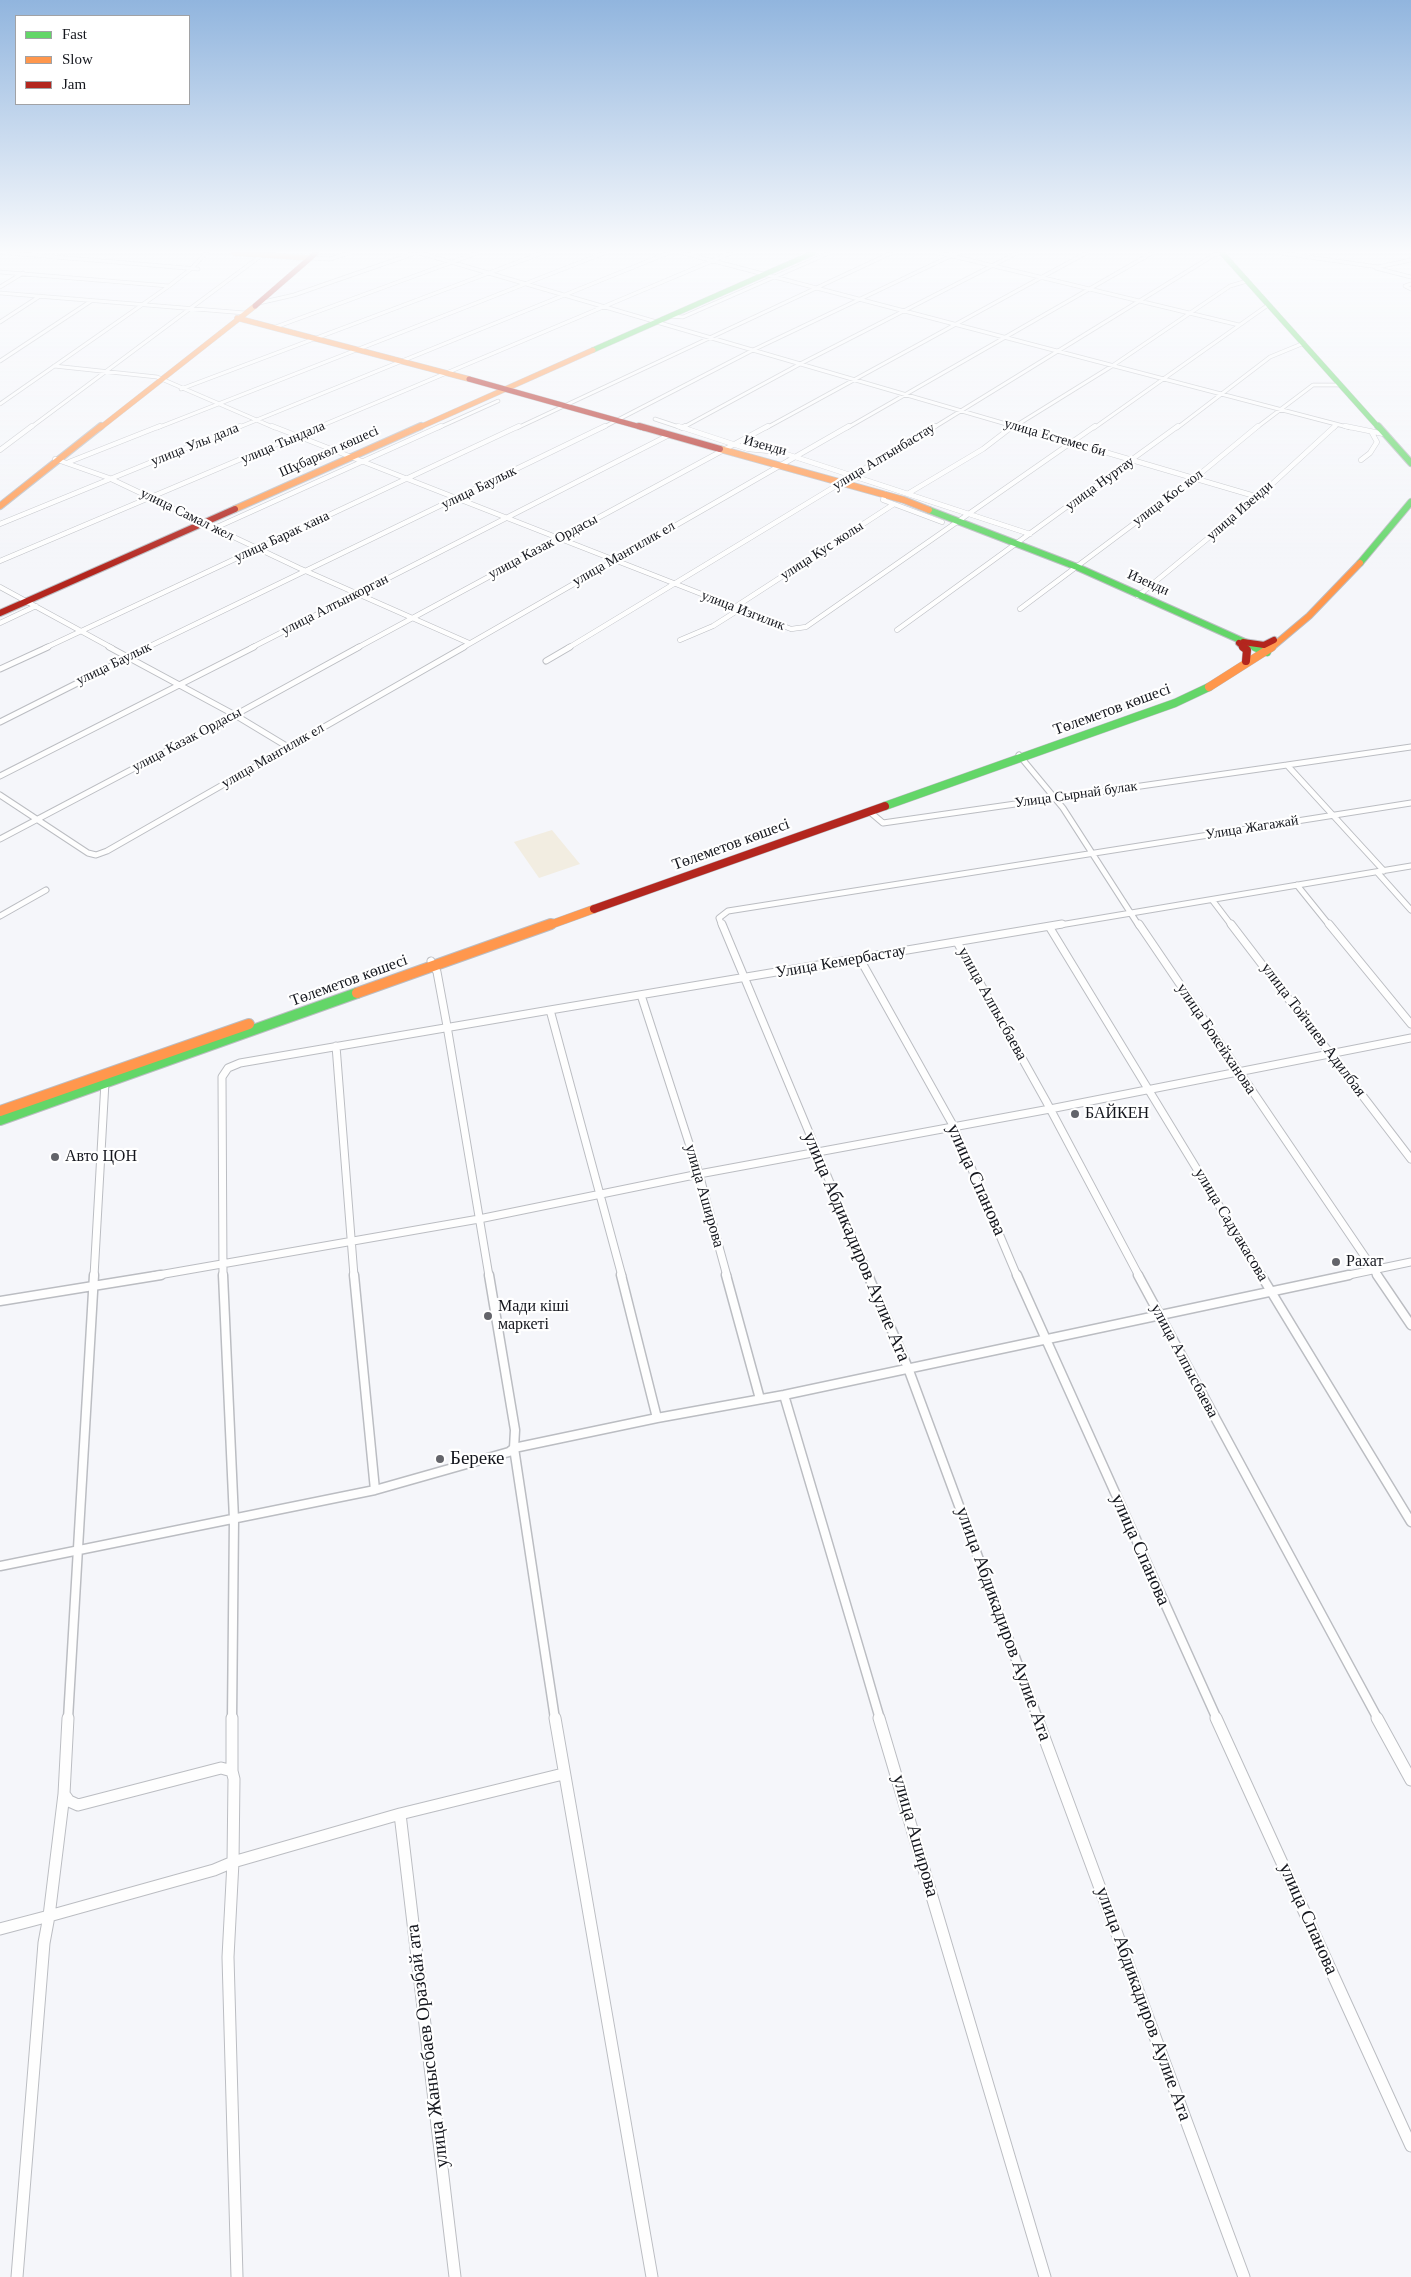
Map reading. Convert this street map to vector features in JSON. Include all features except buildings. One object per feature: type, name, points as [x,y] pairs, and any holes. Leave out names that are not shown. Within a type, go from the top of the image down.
[{"type":"main road","points":[[0,506],[61,460],[186,359]]},
{"type":"main road","name":"Изенди","points":[[394,359],[668,435],[727,448],[781,466],[884,495],[1076,568],[1263,652]]},
{"type":"main road","name":"Шұбаркөл көшесі","points":[[0,611],[29,602],[201,522],[570,359]]},
{"type":"main road","points":[[1318,359],[1411,463]]},
{"type":"main road","points":[[1325,359],[1411,454]]},
{"type":"main road","points":[[475,382],[503,383],[525,379]]},
{"type":"main road","points":[[525,379],[520,384],[520,390],[528,397]]},
{"type":"main road","points":[[475,382],[487,390],[479,400]]},
{"type":"main road","points":[[479,400],[506,396],[528,397]]},
{"type":"main road","points":[[0,502],[61,460]]},
{"type":"main road","name":"Төлеметов көшесі","points":[[0,1110],[870,812],[1150,709],[1207,682],[1263,652],[1323,594],[1411,495]]},
{"type":"main road","name":"Төлеметов көшесі","points":[[0,1120],[433,963],[1175,703],[1232,675],[1313,613],[1411,502]]},
{"type":"main road","points":[[1241,642],[1264,645],[1274,640]]},
{"type":"main road","points":[[1241,642],[1247,650],[1246,661]]},
{"type":"main road","points":[[105,1082],[132,1064]]},
{"type":"street","points":[[0,404],[64,359]]},
{"type":"street","points":[[0,450],[123,359]]},
{"type":"street","points":[[181,389],[259,359]]},
{"type":"street","points":[[61,460],[330,359]]},
{"type":"street","name":"улица Улы дала","points":[[0,524],[404,359]]},
{"type":"street","name":"улица Тындала","points":[[0,561],[478,359]]},
{"type":"street","name":"улица Барак хана","points":[[0,669],[665,359]]},
{"type":"street","name":"улица Баулык","points":[[0,722],[127,657],[616,421],[735,359]]},
{"type":"street","name":"улица Естемес би","points":[[784,359],[1258,497]]},
{"type":"street","points":[[682,428],[809,359]]},
{"type":"street","name":"улица Казак Ордасы","points":[[0,840],[235,715],[890,359]]},
{"type":"street","name":"улица Мангилик ел","points":[[37,820],[88,853],[96,855],[151,827],[967,359]]},
{"type":"street","name":"улица Алтынбастау","points":[[546,661],[1046,359]]},
{"type":"street","points":[[1086,359],[1337,425],[1384,434]]},
{"type":"street","points":[[910,493],[983,449],[1014,426],[1122,359]]},
{"type":"street","name":"улица Изгилик","points":[[54,366],[160,379],[297,437],[791,629],[806,627],[1191,359]]},
{"type":"street","name":"улица Нуртау","points":[[897,630],[1132,461],[1222,395],[1266,359]]},
{"type":"street","name":"улица Кос кол","points":[[1020,609],[1195,478],[1279,409],[1313,385],[1339,385]]},
{"type":"street","points":[[215,528],[498,401]]},
{"type":"street","points":[[656,419],[727,448],[780,452],[971,513],[1030,534]]},
{"type":"street","name":"улица Изенди","points":[[1139,595],[1258,497],[1337,425]]},
{"type":"street","points":[[1360,460],[1370,453],[1377,442],[1372,433]]},
{"type":"street","name":"улица Алтынкорган","points":[[0,776],[668,435]]},
{"type":"street","name":"улица Самал жел","points":[[61,460],[111,479],[257,549],[469,643]]},
{"type":"street","points":[[884,495],[883,500],[942,522]]},
{"type":"street","name":"улица Кус жолы","points":[[680,640],[713,626],[737,608],[894,504]]},
{"type":"street","points":[[0,587],[235,715],[288,747]]},
{"type":"street","points":[[0,623],[29,602]]},
{"type":"street","name":"Улица Сырнай булак","points":[[870,812],[883,823],[1411,747]]},
{"type":"street","name":"улица Бокейханова","points":[[1021,757],[1054,798],[1093,853],[1132,914],[1411,1325]]},
{"type":"street","points":[[1287,765],[1332,815],[1411,910]]},
{"type":"street","points":[[0,795],[37,820]]},
{"type":"street","name":"Улица Жагажай","points":[[742,979],[719,918],[728,911],[1411,803]]},
{"type":"street","name":"Улица Кемербастау","points":[[223,1265],[222,1077],[228,1068],[240,1063],[447,1026],[1213,901],[1411,866]]},
{"type":"street","points":[[1297,885],[1411,1024]]},
{"type":"street","points":[[0,916],[46,890]]},
{"type":"street","name":"улица Тойчиев Адилбая","points":[[1213,901],[1411,1159]]},
{"type":"street","name":"улица Садуакасова","points":[[1050,928],[1411,1522]]},
{"type":"street","name":"улица Алпысбаева","points":[[957,942],[1050,1109],[1158,1314],[1411,1780]]},
{"type":"street","name":"улица Спанова","points":[[860,959],[954,1127],[1044,1339],[1411,2146]]},
{"type":"street","points":[[433,963],[447,1026],[515,1430],[514,1448],[563,1774],[652,2277]]},
{"type":"street","name":"улица Абдикадиров Аулие Ата","points":[[742,979],[814,1152],[908,1368],[1244,2277]]},
{"type":"street","name":"улица Аширова","points":[[641,995],[699,1174],[760,1399]]},
{"type":"street","points":[[550,1010],[601,1193],[656,1418]]},
{"type":"street","points":[[0,1300],[92,1287],[351,1242],[1411,1038]]},
{"type":"street","points":[[336,1046],[351,1242],[375,1490]]},
{"type":"street","points":[[17,2277],[43,1952],[64,1794],[105,1082]]},
{"type":"street","points":[[0,1566],[375,1490],[509,1452],[514,1448],[656,1418],[784,1395],[1158,1314],[1272,1293],[1411,1262]]},
{"type":"street","points":[[223,1265],[234,1519],[233,1862],[228,1957],[237,2277]]},
{"type":"street","name":"улица Аширова","points":[[784,1395],[1045,2277]]},
{"type":"street","points":[[64,1794],[69,1801],[78,1805],[221,1768],[232,1771]]},
{"type":"street","points":[[0,1929],[214,1870],[233,1862],[400,1814],[563,1774]]},
{"type":"street","name":"улица Жанысбаев Оразбай ата","points":[[400,1814],[455,2277]]},
{"type":"shaded area","points":[[552,830],[580,864],[539,878],[514,842]]},
{"type":"traffic: fast","points":[[1318,359],[1411,463]]},
{"type":"traffic: fast","points":[[1360,563],[1411,502]]},
{"type":"traffic: fast","points":[[929,510],[1077,567],[1267,652]]},
{"type":"traffic: fast","points":[[885,806],[1175,703],[1209,687]]},
{"type":"traffic: fast","points":[[0,1120],[357,993]]},
{"type":"traffic: slow","points":[[0,506],[187,359]]},
{"type":"traffic: slow","points":[[394,359],[469,379]]},
{"type":"traffic: slow","points":[[235,509],[572,359]]},
{"type":"traffic: slow","points":[[720,449],[904,500],[929,510]]},
{"type":"traffic: slow","points":[[1209,687],[1252,662],[1272,647],[1309,616],[1360,563]]},
{"type":"traffic: slow","points":[[357,993],[594,909]]},
{"type":"traffic: slow","points":[[0,1111],[249,1024]]},
{"type":"traffic: jam","points":[[469,379],[720,449]]},
{"type":"traffic: jam","points":[[0,613],[235,509]]},
{"type":"traffic: jam","points":[[1243,642],[1264,645],[1274,640]]},
{"type":"traffic: jam","points":[[1239,643],[1247,650],[1246,661]]},
{"type":"traffic: jam","points":[[594,909],[885,806]]},
{"type":"place","name":"БАЙКЕН","points":[[1075,1114]]},
{"type":"place","name":"Авто ЦОН","points":[[55,1157]]},
{"type":"place","name":"Рахат","points":[[1336,1262]]},
{"type":"place","name":"Мади кіші маркеті","points":[[488,1316]]},
{"type":"place","name":"Береке","points":[[440,1459]]}]
